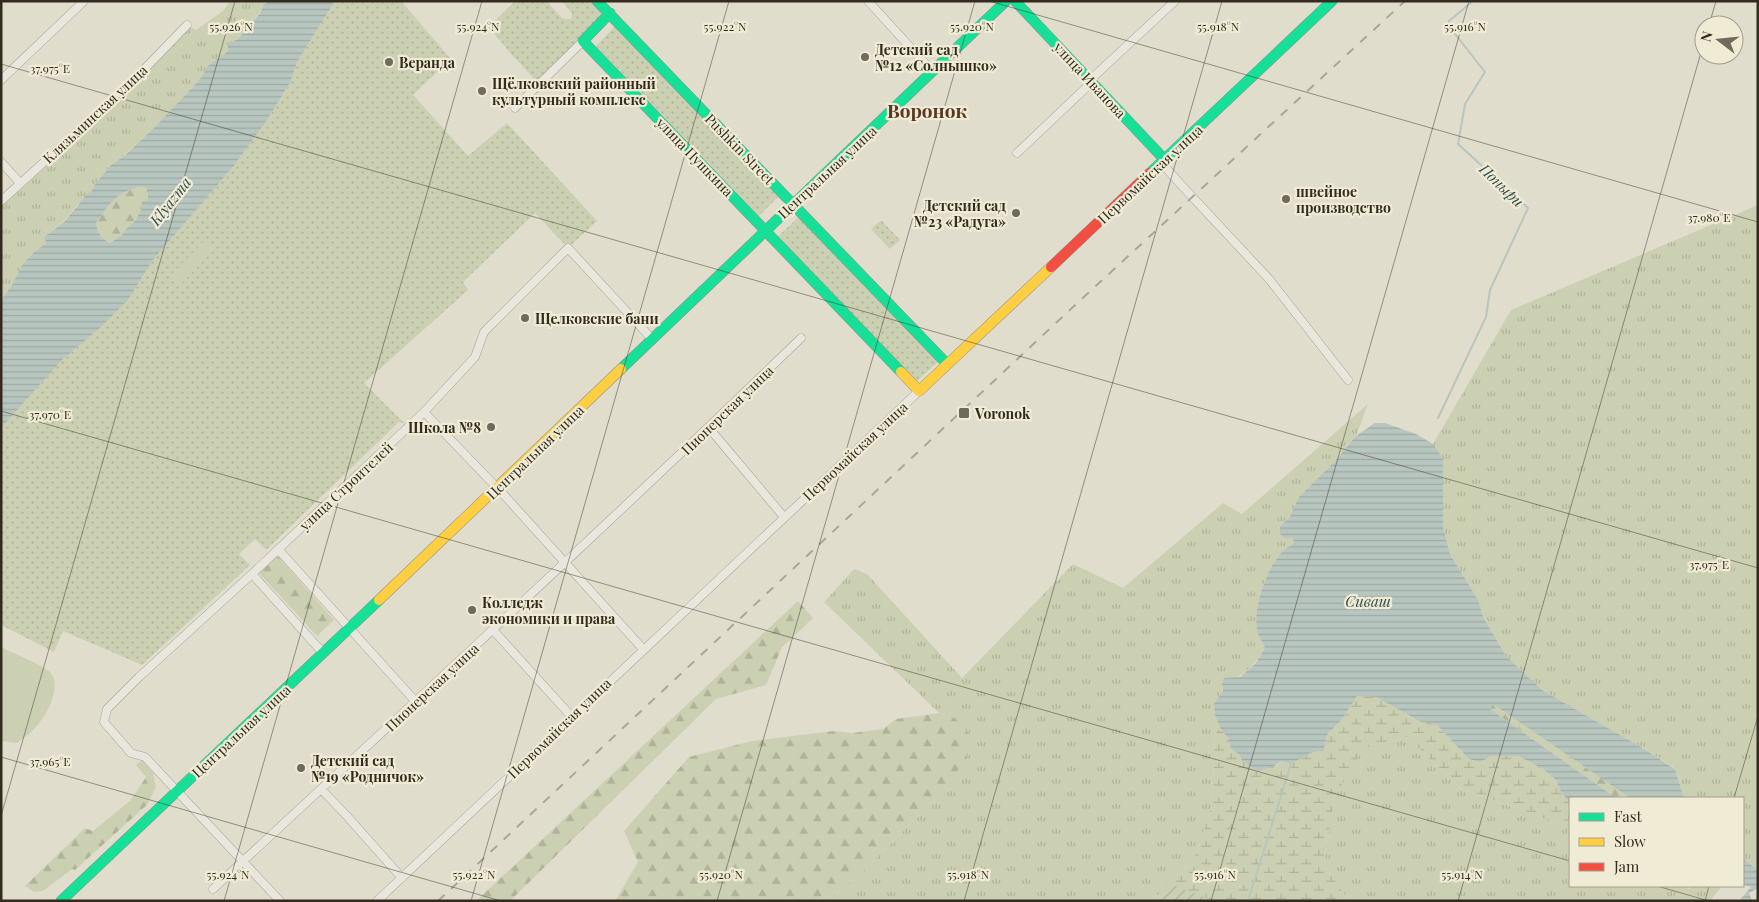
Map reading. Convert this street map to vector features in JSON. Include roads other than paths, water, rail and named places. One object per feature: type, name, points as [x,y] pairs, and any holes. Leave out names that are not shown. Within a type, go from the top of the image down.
[{"type":"street","points":[[1,80],[84,1]]},
{"type":"street","name":"Pushkin Street","points":[[597,1],[947,364]]},
{"type":"street","points":[[868,1],[932,71]]},
{"type":"street","name":"Центральная улица","points":[[61,901],[497,488],[1006,1]]},
{"type":"street","name":"улица Иванова","points":[[1015,1],[1165,160]]},
{"type":"street","points":[[1018,153],[1175,1]]},
{"type":"street","name":"Первомайская улица","points":[[377,901],[571,716],[1165,160],[1332,1]]},
{"type":"street","points":[[515,108],[583,41],[613,17]]},
{"type":"street","name":"Клязьминская улица","points":[[1,201],[129,85],[187,25]]},
{"type":"street","name":"улица Пушкина","points":[[583,41],[765,230]]},
{"type":"street","points":[[1165,160],[1167,168],[1184,188],[1269,279],[1348,380]]},
{"type":"street","points":[[1,162],[20,183]]},
{"type":"street","points":[[765,230],[919,391]]},
{"type":"street","name":"улица Строителей","points":[[177,792],[145,757],[131,753],[104,722],[107,709],[424,412],[475,357],[484,332],[568,248],[652,339]]},
{"type":"street","name":"Пионерская улица","points":[[213,889],[322,790],[709,428],[801,338]]},
{"type":"street","points":[[424,412],[497,488],[644,648]]},
{"type":"street","points":[[709,428],[784,517]]},
{"type":"street","points":[[278,550],[416,702]]},
{"type":"street","points":[[252,574],[323,653]]},
{"type":"street","points":[[493,630],[571,716]]},
{"type":"street","points":[[322,790],[402,878]]},
{"type":"street","points":[[177,792],[280,901]]},
{"type":"water","name":"Klyazma","points":[[269,1],[335,1],[297,62],[291,81],[267,120],[233,167],[152,261],[128,300],[100,328],[62,360],[1,428],[1,300],[12,285],[22,265],[46,243],[44,237],[64,222],[87,194],[91,192],[111,165],[124,156],[155,127],[200,79],[208,66],[228,51],[228,44],[238,39],[261,12],[263,5]],"holes":[[[146,187],[147,201],[142,201],[141,210],[135,221],[122,235],[110,243],[104,239],[100,235],[96,223],[109,205],[125,192]]]},
{"type":"water","name":"Сиваш","points":[[1375,423],[1385,423],[1416,434],[1433,444],[1443,459],[1443,527],[1450,554],[1478,600],[1483,617],[1506,656],[1542,690],[1641,747],[1675,769],[1684,797],[1629,797],[1493,704],[1490,709],[1615,797],[1569,797],[1569,802],[1561,792],[1556,780],[1543,769],[1518,756],[1492,756],[1480,762],[1469,759],[1436,724],[1421,722],[1376,697],[1357,696],[1343,718],[1327,735],[1324,749],[1311,753],[1291,764],[1281,761],[1273,767],[1258,771],[1242,761],[1240,755],[1231,749],[1228,738],[1220,728],[1215,715],[1214,704],[1223,691],[1222,683],[1224,678],[1240,677],[1255,664],[1265,648],[1256,625],[1261,592],[1275,561],[1294,542],[1292,537],[1285,539],[1280,534],[1280,526],[1289,518],[1299,497],[1337,459],[1356,436]]},
{"type":"water","points":[[1744,859],[1758,871],[1758,888],[1749,893],[1752,901],[1739,901],[1751,887],[1744,885]]},
{"type":"waterway","name":"Поныри","points":[[1438,418],[1486,317],[1490,290],[1528,208],[1458,144],[1465,104],[1485,72],[1448,25],[1449,21],[1473,1]]},
{"type":"waterway","points":[[1248,901],[1291,764]]},
{"type":"railway","points":[[438,901],[1073,307],[1405,1]]},
{"type":"place","name":"Детский сад №12 «Солнышко»","points":[[865,57]]},
{"type":"place","name":"Веранда","points":[[389,62]]},
{"type":"place","name":"Щёлковский районный культурный комплекс","points":[[482,91]]},
{"type":"place","name":"швейное производство","points":[[1286,199]]},
{"type":"place","name":"Детский сад №23 «Радуга»","points":[[1016,213]]},
{"type":"place","name":"Щелковские бани","points":[[525,318]]},
{"type":"place","name":"Voronok","points":[[964,413]]},
{"type":"place","name":"Школа №8","points":[[491,427]]},
{"type":"place","name":"Колледж экономики и права","points":[[472,610]]},
{"type":"place","name":"Детский сад №19 «Родничок»","points":[[301,768]]},
{"type":"district","name":"Воронок","points":[[927,110]]}]
